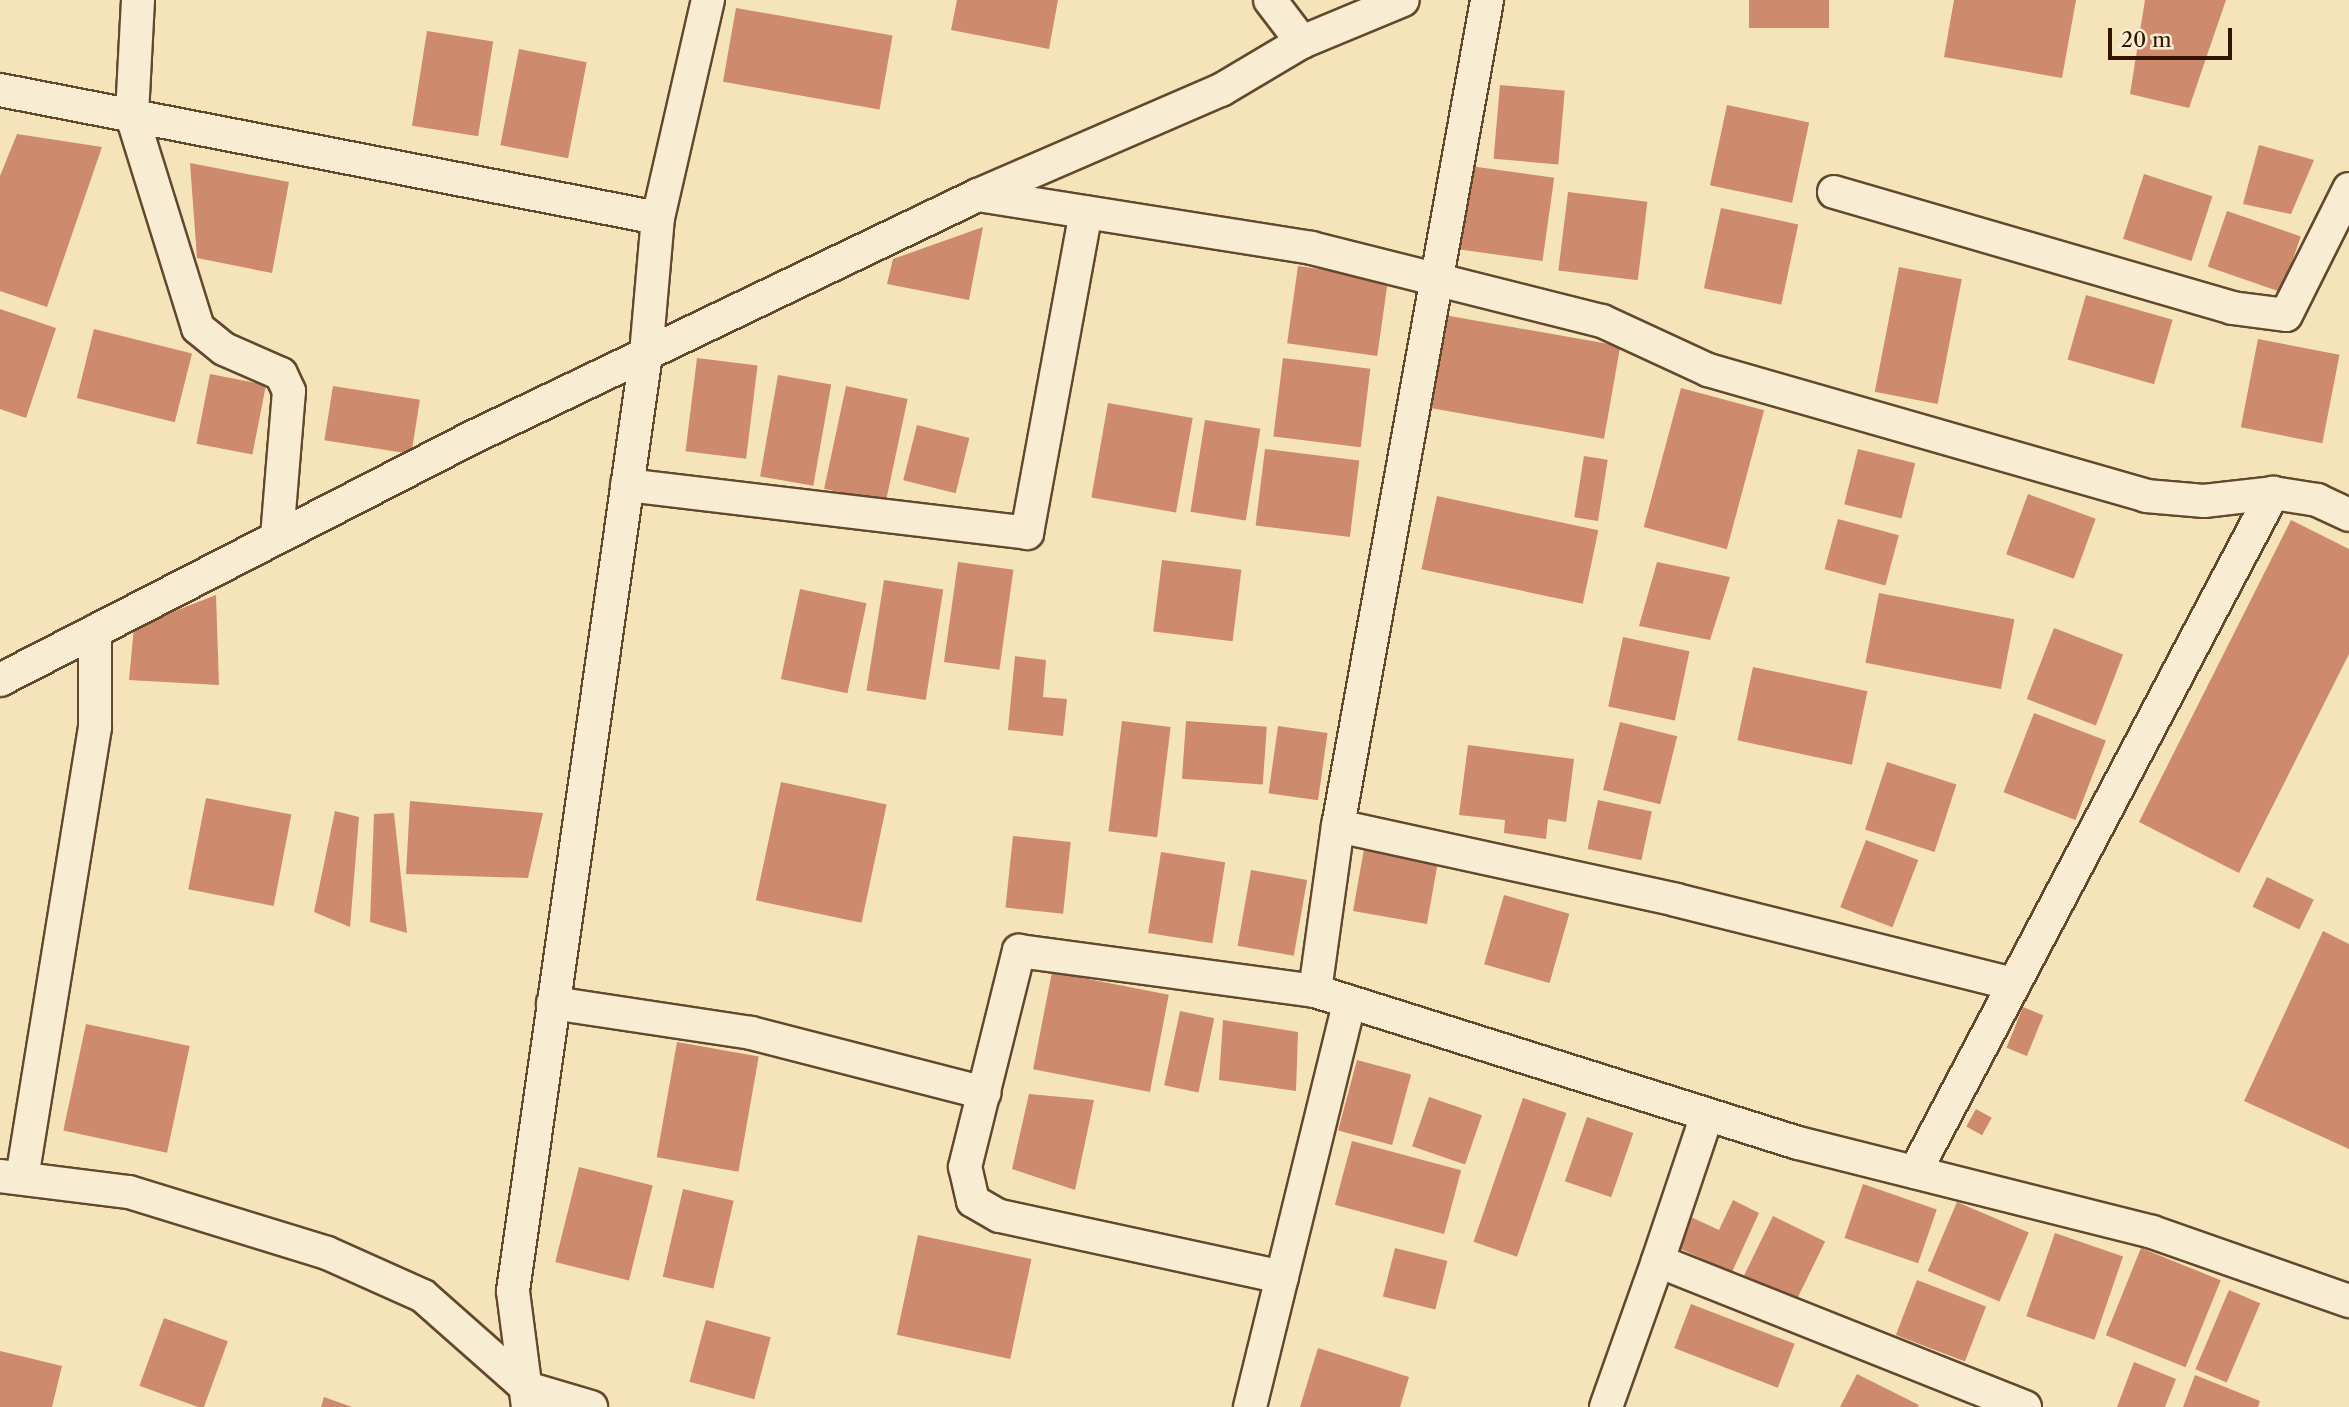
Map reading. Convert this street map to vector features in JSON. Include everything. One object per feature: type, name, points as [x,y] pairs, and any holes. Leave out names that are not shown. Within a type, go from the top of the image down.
[{"type":"street","points":[[138,0],[132,116],[198,328],[224,349],[281,374],[289,391],[277,537]]},
{"type":"street","points":[[528,1397],[513,1291],[646,354],[658,218],[708,0]]},
{"type":"street","points":[[1270,0],[1302,42]]},
{"type":"street","points":[[0,680],[277,537],[646,354],[978,195],[1221,90],[1302,42],[1403,0]]},
{"type":"street","points":[[1315,991],[1338,826],[1487,0]]},
{"type":"street","points":[[0,90],[658,218]]},
{"type":"street","points":[[1834,192],[2232,308],[2286,315],[2349,189]]},
{"type":"street","points":[[978,195],[1311,248],[1437,278],[1602,321],[1707,370],[2146,496],[2204,501],[2273,493],[2317,500],[2349,515]]},
{"type":"street","points":[[627,485],[1027,534],[1086,212]]},
{"type":"street","points":[[1915,1172],[2273,493]]},
{"type":"street","points":[[95,631],[95,727],[11,1177],[129,1192],[327,1253],[424,1296],[528,1397],[591,1407]]},
{"type":"street","points":[[1338,826],[1675,900],[2014,984]]},
{"type":"street","points":[[1282,1277],[999,1216],[973,1201],[964,1167],[1019,951],[1315,991],[1349,1004],[1707,1115],[1915,1172],[2152,1232],[2349,1301]]},
{"type":"street","points":[[553,1003],[751,1033],[984,1093]]},
{"type":"street","points":[[1250,1407],[1349,1004]]},
{"type":"street","points":[[1605,1407],[1707,1115]]},
{"type":"street","points":[[1658,1261],[2025,1407]]},
{"type":"building","points":[[957,0],[1058,0],[1049,49],[951,30]]},
{"type":"building","points":[[1749,0],[1829,0],[1829,28],[1749,28]]},
{"type":"building","points":[[1954,0],[2076,0],[2062,78],[1944,57]]},
{"type":"building","points":[[2145,0],[2226,0],[2189,108],[2130,94]]},
{"type":"building","points":[[736,8],[893,36],[880,109],[723,82]]},
{"type":"building","points":[[427,31],[493,41],[478,136],[412,126]]},
{"type":"building","points":[[519,49],[587,62],[568,158],[500,145]]},
{"type":"building","points":[[1500,85],[1565,91],[1558,164],[1494,159]]},
{"type":"building","points":[[1727,105],[1809,122],[1792,203],[1710,185]]},
{"type":"building","points":[[17,134],[102,147],[47,307],[0,291],[0,176]]},
{"type":"building","points":[[2259,145],[2314,160],[2291,214],[2243,204]]},
{"type":"building","points":[[190,163],[289,182],[272,273],[197,258]]},
{"type":"building","points":[[1470,166],[1554,178],[1542,261],[1458,249]]},
{"type":"building","points":[[2144,174],[2212,196],[2191,261],[2123,239]]},
{"type":"building","points":[[1568,192],[1647,202],[1638,280],[1558,270]]},
{"type":"building","points":[[1721,208],[1798,224],[1781,305],[1704,288]]},
{"type":"building","points":[[2227,211],[2301,236],[2282,292],[2208,267]]},
{"type":"building","points":[[983,227],[969,300],[887,284],[893,259]]},
{"type":"building","points":[[1298,266],[1388,279],[1377,356],[1287,343]]},
{"type":"building","points":[[1899,267],[1962,279],[1938,404],[1875,392]]},
{"type":"building","points":[[2086,295],[2173,320],[2154,384],[2068,359]]},
{"type":"building","points":[[0,309],[56,328],[26,418],[0,409]]},
{"type":"building","points":[[1444,315],[1620,346],[1604,439],[1428,408]]},
{"type":"building","points":[[94,329],[192,353],[175,422],[77,398]]},
{"type":"building","points":[[2258,339],[2339,355],[2322,443],[2241,427]]},
{"type":"building","points":[[697,358],[758,365],[746,459],[686,451]]},
{"type":"building","points":[[1283,358],[1370,369],[1361,447],[1273,436]]},
{"type":"building","points":[[210,374],[266,385],[252,455],[196,444]]},
{"type":"building","points":[[778,375],[831,384],[813,486],[760,476]]},
{"type":"building","points":[[333,386],[420,400],[411,454],[324,440]]},
{"type":"building","points":[[846,386],[908,399],[886,502],[824,489]]},
{"type":"building","points":[[1681,388],[1764,410],[1727,549],[1644,527]]},
{"type":"building","points":[[1108,403],[1193,418],[1176,512],[1091,498]]},
{"type":"building","points":[[1205,420],[1260,429],[1246,521],[1190,512]]},
{"type":"building","points":[[917,425],[969,438],[956,493],[903,480]]},
{"type":"building","points":[[1265,449],[1359,461],[1350,537],[1256,525]]},
{"type":"building","points":[[1858,449],[1915,463],[1901,519],[1844,504]]},
{"type":"building","points":[[1584,456],[1608,460],[1598,521],[1574,517]]},
{"type":"building","points":[[2028,494],[2096,519],[2074,579],[2006,554]]},
{"type":"building","points":[[1437,496],[1598,530],[1583,604],[1421,569]]},
{"type":"building","points":[[1838,519],[1899,535],[1885,586],[1825,569]]},
{"type":"building","points":[[2291,520],[2349,549],[2349,654],[2239,873],[2139,822]]},
{"type":"building","points":[[1162,560],[1241,570],[1233,641],[1153,631]]},
{"type":"building","points":[[958,562],[1013,570],[999,670],[944,662]]},
{"type":"building","points":[[1657,562],[1730,577],[1710,640],[1639,626]]},
{"type":"building","points":[[884,580],[943,589],[926,700],[866,691]]},
{"type":"building","points":[[800,589],[867,603],[847,693],[781,679]]},
{"type":"building","points":[[1879,593],[2014,619],[2001,689],[1865,663]]},
{"type":"building","points":[[216,595],[219,685],[129,680],[134,627]]},
{"type":"building","points":[[2054,628],[2123,655],[2096,725],[2027,699]]},
{"type":"building","points":[[1623,637],[1690,651],[1675,721],[1608,706]]},
{"type":"building","points":[[1015,656],[1046,660],[1043,697],[1067,699],[1063,736],[1008,730]]},
{"type":"building","points":[[1753,667],[1867,691],[1852,765],[1737,740]]},
{"type":"building","points":[[2034,713],[2106,741],[2075,820],[2004,792]]},
{"type":"building","points":[[1122,721],[1171,727],[1157,837],[1108,831]]},
{"type":"building","points":[[1186,721],[1267,727],[1263,785],[1182,779]]},
{"type":"building","points":[[1620,722],[1677,736],[1660,804],[1603,790]]},
{"type":"building","points":[[1278,726],[1328,733],[1318,800],[1269,793]]},
{"type":"building","points":[[1468,745],[1574,759],[1566,822],[1548,819],[1546,839],[1504,833],[1505,820],[1459,815]]},
{"type":"building","points":[[1887,762],[1956,785],[1934,852],[1865,830]]},
{"type":"building","points":[[781,782],[887,804],[861,923],[756,900]]},
{"type":"building","points":[[206,798],[291,815],[274,906],[188,889]]},
{"type":"building","points":[[1598,800],[1652,811],[1641,860],[1588,849]]},
{"type":"building","points":[[410,801],[543,813],[528,878],[406,874]]},
{"type":"building","points":[[335,811],[359,817],[350,927],[314,912]]},
{"type":"building","points":[[394,813],[407,933],[370,922],[374,814]]},
{"type":"building","points":[[1013,836],[1071,842],[1063,914],[1005,908]]},
{"type":"building","points":[[1866,840],[1918,860],[1892,927],[1840,907]]},
{"type":"building","points":[[1364,849],[1438,862],[1427,924],[1353,911]]},
{"type":"building","points":[[1161,852],[1225,862],[1212,943],[1148,933]]},
{"type":"building","points":[[1251,870],[1307,880],[1294,956],[1238,946]]},
{"type":"building","points":[[2267,877],[2314,900],[2299,929],[2253,907]]},
{"type":"building","points":[[1504,895],[1569,914],[1550,983],[1484,964]]},
{"type":"building","points":[[2323,931],[2349,944],[2349,1149],[2244,1101]]},
{"type":"building","points":[[1052,972],[1169,995],[1150,1092],[1033,1069]]},
{"type":"building","points":[[2023,1007],[2043,1015],[2027,1056],[2007,1048]]},
{"type":"building","points":[[1180,1011],[1214,1018],[1198,1093],[1164,1085]]},
{"type":"building","points":[[1223,1020],[1298,1032],[1296,1091],[1219,1080]]},
{"type":"building","points":[[86,1024],[190,1046],[167,1153],[63,1131]]},
{"type":"building","points":[[677,1042],[759,1056],[738,1172],[657,1157]]},
{"type":"building","points":[[1357,1060],[1411,1074],[1392,1145],[1338,1131]]},
{"type":"building","points":[[1029,1094],[1094,1100],[1075,1190],[1012,1169]]},
{"type":"building","points":[[1429,1097],[1482,1115],[1465,1164],[1412,1146]]},
{"type":"building","points":[[1523,1098],[1566,1113],[1517,1257],[1474,1242]]},
{"type":"building","points":[[1976,1109],[1992,1118],[1982,1135],[1966,1126]]},
{"type":"building","points":[[1587,1117],[1633,1133],[1611,1197],[1565,1181]]},
{"type":"building","points":[[1352,1141],[1461,1170],[1444,1234],[1335,1205]]},
{"type":"building","points":[[579,1167],[653,1185],[629,1280],[555,1262]]},
{"type":"building","points":[[1863,1184],[1937,1209],[1918,1263],[1844,1238]]},
{"type":"building","points":[[683,1189],[734,1201],[713,1288],[663,1277]]},
{"type":"building","points":[[1733,1200],[1759,1213],[1732,1272],[1676,1247],[1691,1217],[1719,1230]]},
{"type":"building","points":[[1957,1202],[2029,1232],[1999,1302],[1928,1271]]},
{"type":"building","points":[[1773,1216],[1825,1241],[1796,1301],[1744,1275]]},
{"type":"building","points":[[2055,1233],[2123,1256],[2094,1340],[2026,1316]]},
{"type":"building","points":[[918,1235],[1031,1259],[1010,1359],[897,1335]]},
{"type":"building","points":[[1395,1248],[1447,1261],[1435,1310],[1383,1297]]},
{"type":"building","points":[[2141,1248],[2221,1280],[2186,1367],[2106,1335]]},
{"type":"building","points":[[1917,1280],[1986,1307],[1965,1362],[1896,1335]]},
{"type":"building","points":[[2229,1290],[2260,1303],[2227,1382],[2195,1369]]},
{"type":"building","points":[[1691,1304],[1795,1344],[1778,1388],[1674,1348]]},
{"type":"building","points":[[164,1318],[228,1341],[204,1407],[139,1386]]},
{"type":"building","points":[[706,1320],[771,1337],[754,1399],[689,1382]]},
{"type":"building","points":[[1318,1348],[1409,1377],[1400,1407],[1300,1407]]},
{"type":"building","points":[[0,1351],[62,1366],[52,1407],[0,1407]]},
{"type":"building","points":[[2134,1362],[2176,1379],[2165,1407],[2117,1407]]},
{"type":"building","points":[[1857,1374],[1919,1405],[1918,1407],[1840,1407]]},
{"type":"building","points":[[2195,1375],[2260,1401],[2258,1407],[2183,1407]]},
{"type":"building","points":[[324,1397],[352,1407],[321,1407]]}]
